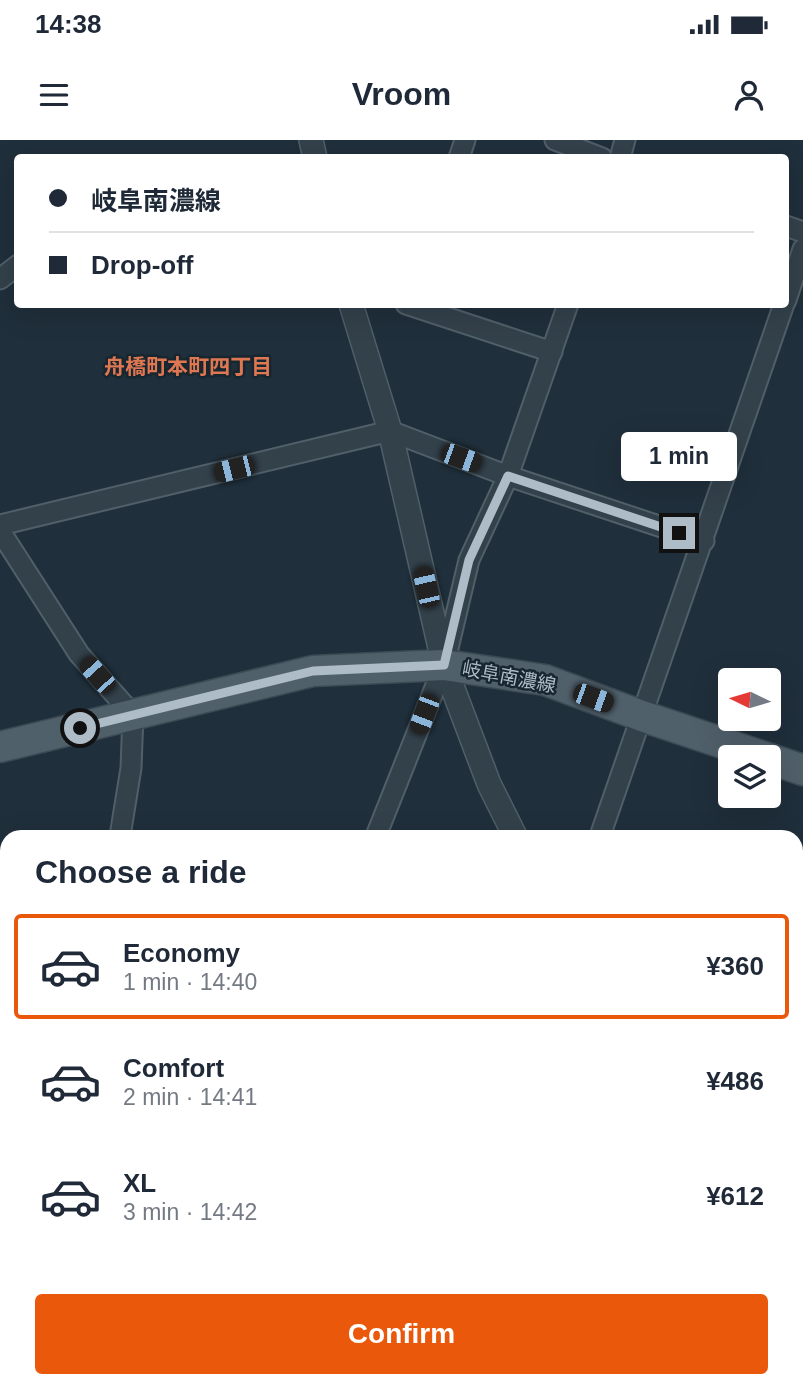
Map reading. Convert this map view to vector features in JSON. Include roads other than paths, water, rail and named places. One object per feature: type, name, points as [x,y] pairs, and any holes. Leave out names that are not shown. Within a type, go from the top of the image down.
[{"type":"main road","name":"岐阜南濃線","points":[[0,747],[313,671],[444,665],[545,680],[803,770]]},
{"type":"street","points":[[555,140],[592,154]]},
{"type":"street","points":[[789,290],[803,249]]},
{"type":"street","points":[[0,279],[14,268]]},
{"type":"street","points":[[352,308],[390,431],[444,665],[489,783],[512,830]]},
{"type":"street","points":[[416,308],[552,352]]},
{"type":"street","points":[[378,830],[444,665],[469,560],[508,476],[567,308]]},
{"type":"street","points":[[602,830],[783,308]]},
{"type":"street","points":[[0,525],[390,431],[508,476],[704,541]]},
{"type":"street","points":[[0,531],[79,654],[133,715],[131,768],[121,830]]},
{"type":"district","name":"舟橋町本町四丁目","points":[[188,366]]}]
